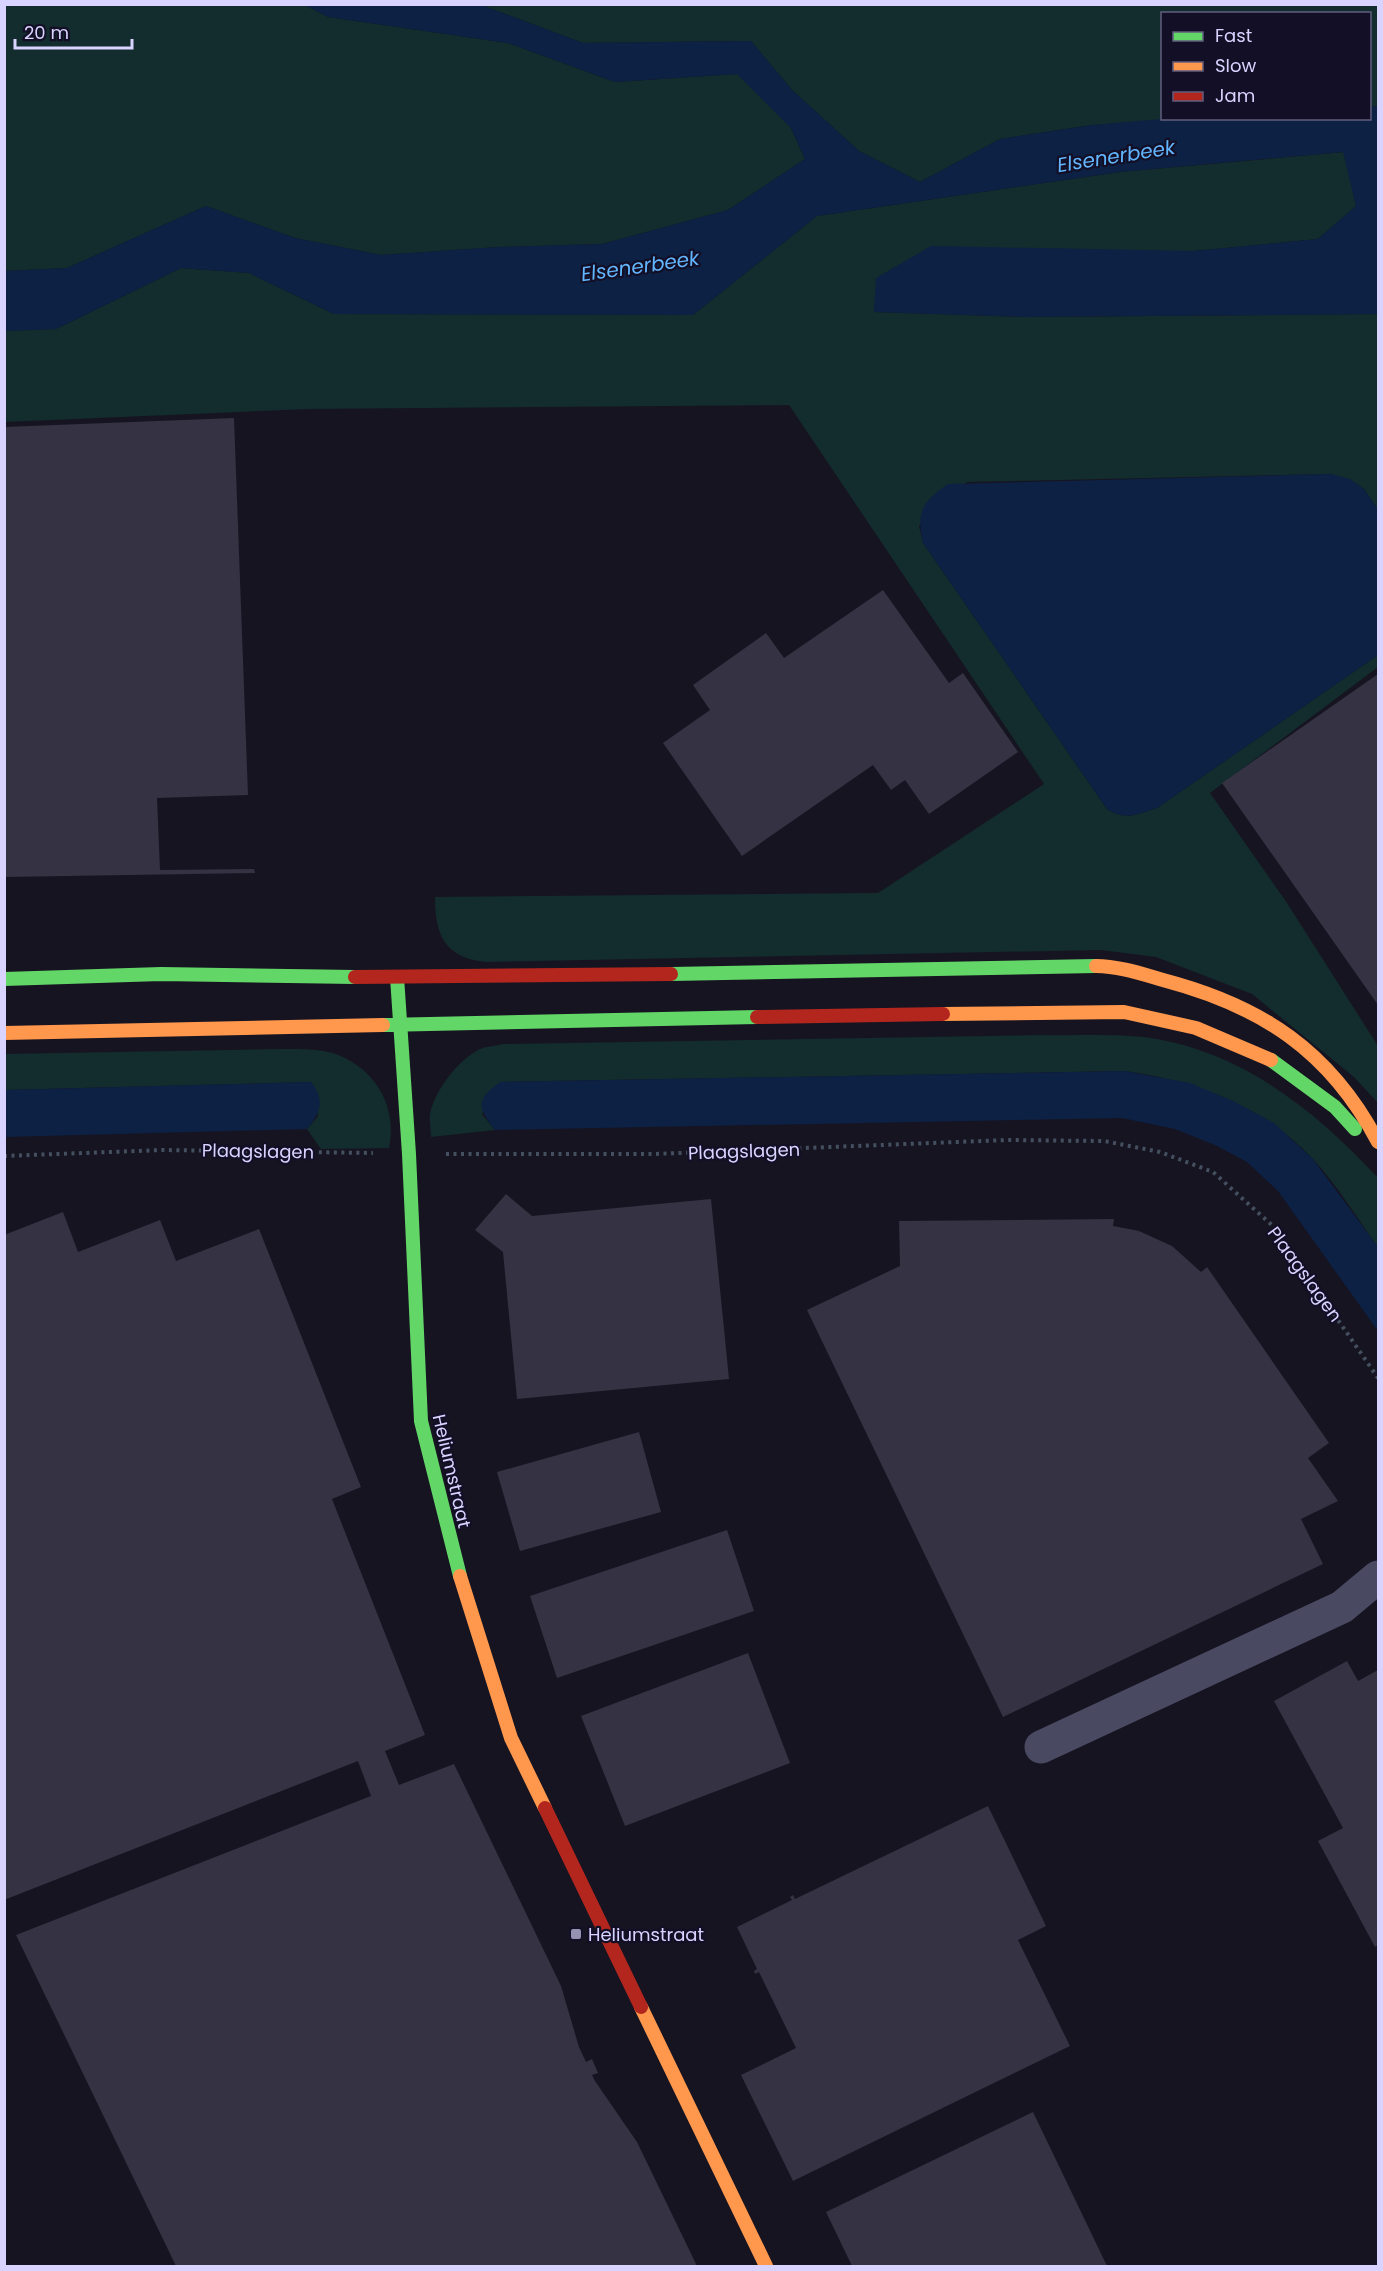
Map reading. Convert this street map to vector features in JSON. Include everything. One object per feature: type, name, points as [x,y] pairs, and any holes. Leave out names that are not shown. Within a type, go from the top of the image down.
[{"type":"street","points":[[4,979],[161,974],[397,977],[1105,966],[1165,978],[1258,1013],[1298,1042],[1334,1075],[1358,1103],[1378,1142]]},
{"type":"street","name":"Heliumstraat","points":[[397,977],[409,1154],[421,1421],[450,1544],[512,1738],[766,2266]]},
{"type":"street","points":[[4,1033],[908,1014],[1124,1012],[1196,1028],[1279,1064],[1335,1107],[1378,1154]]},
{"type":"street","points":[[1041,1747],[1342,1607],[1378,1578]]},
{"type":"path","name":"Plaagslagen","points":[[4,1156],[163,1150],[409,1154],[654,1154],[1007,1140],[1104,1141],[1160,1152],[1213,1172],[1274,1227],[1378,1378]]},
{"type":"green space","points":[[5,5],[305,5],[328,17],[508,43],[615,82],[737,74],[791,128],[805,159],[728,210],[602,244],[499,247],[381,255],[295,238],[206,206],[67,268],[5,271]]},
{"type":"green space","points":[[400,5],[1378,5],[1378,106],[1371,107],[1371,12],[1161,12],[1161,120],[1092,125],[1000,139],[920,182],[859,151],[792,90],[751,41],[583,43],[484,6]]},
{"type":"green space","points":[[1344,152],[1356,206],[1318,239],[1194,251],[875,312],[1027,317],[1378,314],[1378,510],[1364,489],[1331,474],[967,482],[919,526],[923,543],[1107,809],[1120,815],[1132,815],[1157,808],[1378,655],[1378,667],[1210,793],[1287,903],[1378,1046],[1378,1103],[1354,1077],[1252,994],[1156,957],[1101,950],[486,962],[460,955],[445,942],[437,922],[435,897],[878,893],[1044,784],[789,405],[308,409],[5,422],[4,331],[56,329],[181,268],[249,273],[334,314],[693,315],[817,216],[1120,172]]},
{"type":"green space","points":[[1114,1035],[1157,1039],[1221,1058],[1279,1090],[1331,1131],[1378,1178],[1378,1247],[1322,1169],[1294,1140],[1273,1124],[1227,1099],[1202,1089],[1151,1075],[1125,1071],[500,1082],[482,1114],[495,1130],[431,1137],[430,1117],[442,1086],[456,1068],[472,1054],[486,1047],[503,1044]]},
{"type":"green space","points":[[277,1049],[326,1051],[348,1059],[360,1068],[380,1090],[386,1103],[391,1132],[389,1148],[321,1149],[307,1129],[318,1116],[311,1082],[5,1090],[4,1054]]},
{"type":"water","name":"Elsenerbeek","points":[[305,5],[484,6],[583,43],[751,41],[792,90],[859,151],[920,182],[1000,139],[1092,125],[1161,119],[1371,120],[1371,107],[1378,106],[1378,314],[1027,317],[874,312],[876,278],[931,246],[1194,251],[1318,239],[1356,206],[1343,152],[1120,172],[817,216],[693,315],[334,314],[249,273],[181,268],[56,329],[5,331],[5,271],[67,268],[206,206],[295,238],[381,255],[499,247],[602,244],[728,210],[805,159],[791,128],[737,74],[615,82],[508,43],[328,17]]},
{"type":"water","points":[[1331,474],[1350,479],[1364,489],[1378,510],[1378,655],[1157,808],[1126,816],[1107,809],[923,543],[921,532],[923,509],[932,496],[948,484]]},
{"type":"water","points":[[1125,1071],[1190,1083],[1235,1102],[1274,1123],[1313,1159],[1378,1247],[1378,1331],[1278,1191],[1247,1162],[1215,1145],[1175,1129],[1122,1118],[495,1130],[482,1109],[483,1099],[500,1082]]},
{"type":"water","points":[[311,1082],[320,1100],[320,1106],[316,1117],[307,1129],[5,1137],[5,1090]]},
{"type":"building","points":[[234,418],[248,795],[157,798],[160,870],[254,869],[255,873],[4,877],[4,427]]},
{"type":"building","points":[[883,590],[949,683],[963,673],[1018,752],[929,814],[905,780],[891,790],[873,765],[742,856],[663,743],[710,710],[693,685],[766,633],[784,658]]},
{"type":"building","points":[[1378,674],[1378,1005],[1222,783]]},
{"type":"building","points":[[506,1194],[532,1216],[711,1199],[729,1379],[517,1399],[503,1252],[475,1230]]},
{"type":"building","points":[[63,1212],[78,1252],[160,1220],[176,1261],[259,1229],[361,1487],[332,1499],[425,1735],[385,1751],[399,1785],[454,1764],[561,1986],[579,2047],[586,2062],[592,2059],[598,2073],[592,2075],[637,2142],[697,2266],[176,2266],[16,1935],[371,1796],[358,1761],[4,1900],[4,1235]]},
{"type":"building","points":[[1114,1219],[1113,1226],[1139,1231],[1172,1246],[1201,1272],[1207,1267],[1329,1443],[1308,1458],[1338,1501],[1301,1519],[1323,1564],[1003,1717],[807,1310],[900,1266],[899,1221]]},
{"type":"building","points":[[639,1432],[661,1512],[520,1551],[497,1472]]},
{"type":"building","points":[[727,1530],[754,1611],[557,1678],[530,1596]]},
{"type":"building","points":[[748,1653],[790,1763],[625,1826],[581,1716]]},
{"type":"building","points":[[1347,1661],[1358,1681],[1378,1670],[1378,1945],[1375,1947],[1318,1841],[1343,1828],[1274,1701]]},
{"type":"building","points":[[988,1806],[1046,1926],[1018,1940],[1070,2046],[793,2181],[741,2075],[796,2048],[759,1972],[755,1974],[754,1971],[757,1969],[737,1927],[792,1900],[790,1897],[793,1895],[795,1899]]},
{"type":"building","points":[[1033,2112],[1107,2266],[852,2266],[826,2212]]},
{"type":"traffic: fast","points":[[671,974],[1096,966]]},
{"type":"traffic: fast","points":[[4,979],[161,974],[355,977]]},
{"type":"traffic: fast","points":[[397,977],[409,1154],[421,1421],[460,1576]]},
{"type":"traffic: fast","points":[[383,1025],[757,1017]]},
{"type":"traffic: fast","points":[[1271,1060],[1335,1107],[1355,1129]]},
{"type":"traffic: slow","points":[[1096,966],[1130,971],[1199,991],[1232,1003],[1262,1019],[1290,1037],[1338,1082],[1359,1110],[1378,1142]]},
{"type":"traffic: slow","points":[[943,1014],[1124,1012],[1196,1028],[1271,1060]]},
{"type":"traffic: slow","points":[[4,1033],[383,1025]]},
{"type":"traffic: slow","points":[[460,1576],[511,1738],[545,1808]]},
{"type":"traffic: slow","points":[[641,2007],[766,2266]]},
{"type":"traffic: jam","points":[[355,977],[671,974]]},
{"type":"traffic: jam","points":[[757,1017],[943,1014]]},
{"type":"traffic: jam","points":[[545,1808],[641,2007]]},
{"type":"place","name":"Heliumstraat","points":[[576,1934]]}]
